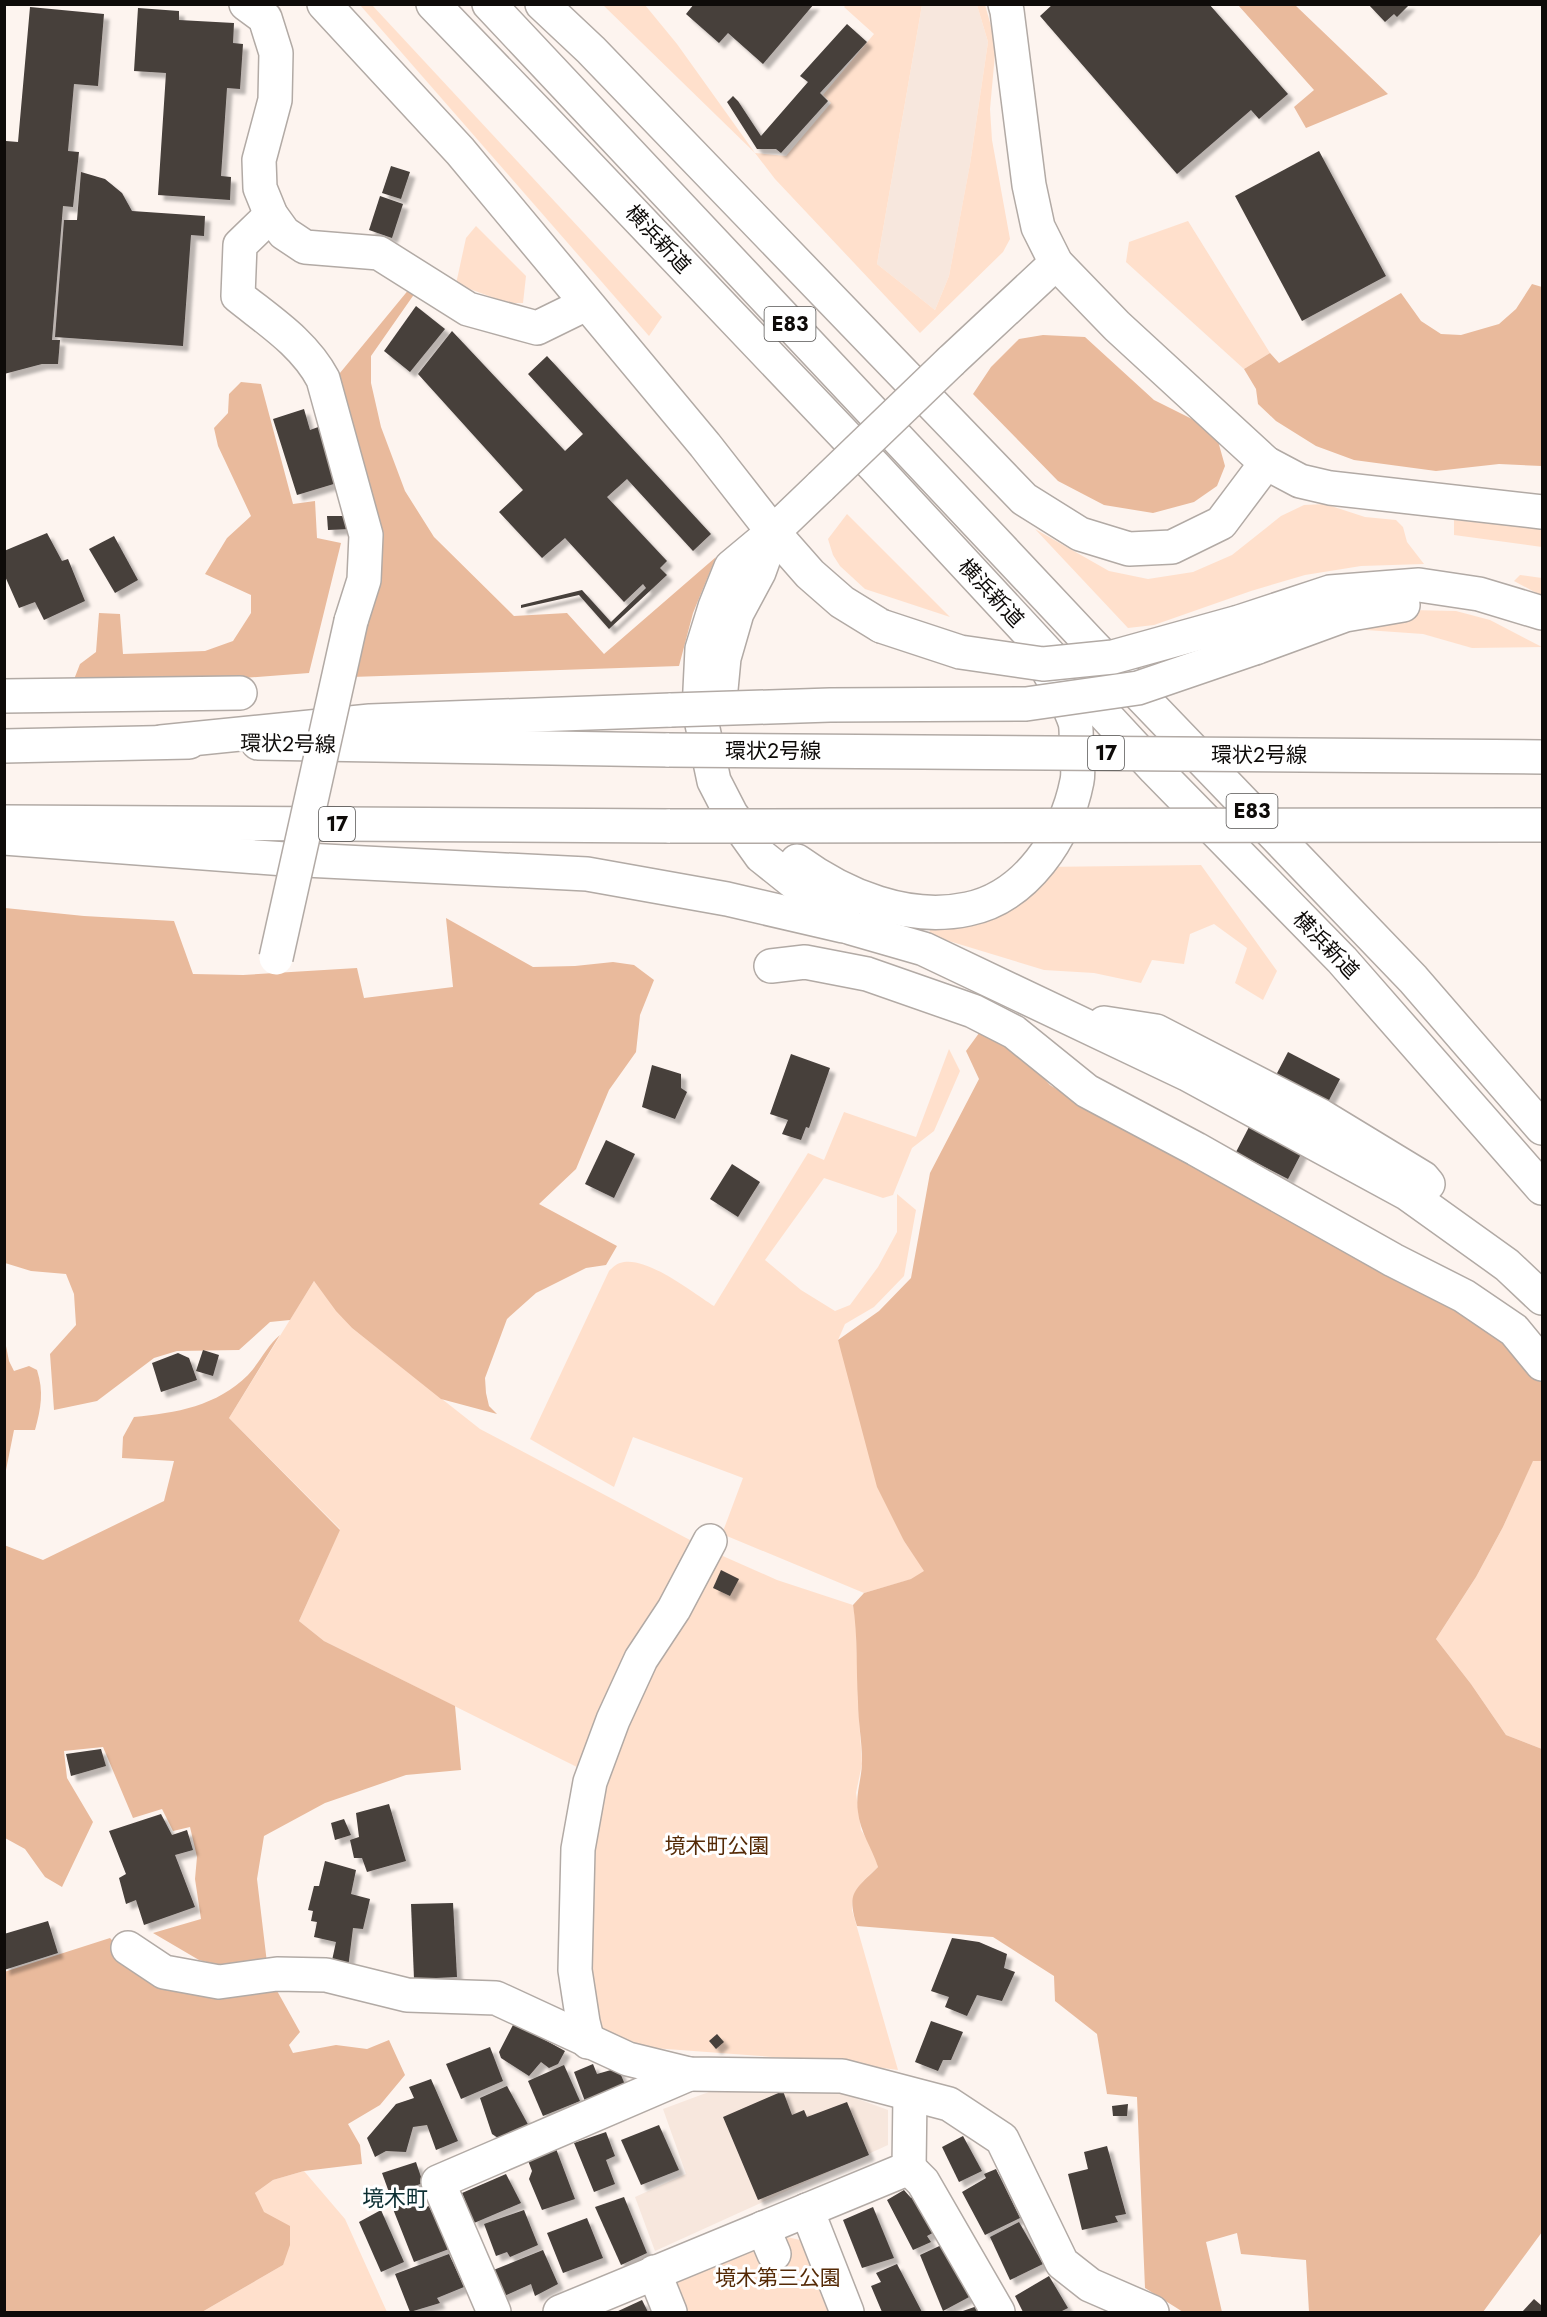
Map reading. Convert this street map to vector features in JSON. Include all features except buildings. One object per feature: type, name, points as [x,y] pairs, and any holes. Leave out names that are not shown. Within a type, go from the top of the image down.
[{"type":"main road","points":[[246,4],[265,18],[276,53],[275,100],[259,160],[260,188],[271,215],[284,233],[305,247],[379,253],[468,309],[537,328],[586,304]]},
{"type":"main road","points":[[324,4],[460,151],[810,574],[842,602],[881,626],[960,652],[1043,663],[1113,657],[1247,635],[1404,605],[1480,606],[1542,614]]},
{"type":"main road","name":"横浜新道","points":[[433,4],[710,293],[1155,770],[1342,960],[1542,1188]]},
{"type":"main road","name":"横浜新道","points":[[489,4],[1091,644],[1413,979],[1542,1128]]},
{"type":"main road","points":[[542,4],[591,50],[1024,499],[1080,534],[1129,549],[1172,547],[1221,523],[1266,463]]},
{"type":"main road","points":[[1005,4],[1029,185],[1038,227],[1056,263],[1117,326],[1266,463],[1300,481],[1330,488],[1542,512]]},
{"type":"main road","points":[[271,215],[240,245],[238,296],[299,346],[314,363],[322,379],[366,536],[364,580],[351,621],[276,958]]},
{"type":"main road","points":[[851,928],[761,856],[731,814],[714,781],[699,710],[702,649],[731,567],[773,532],[1056,263]]},
{"type":"main road","points":[[773,532],[759,572],[737,613],[724,658],[718,720],[732,779],[752,810],[787,854],[822,879],[872,902],[923,912],[968,909],[999,897],[1031,873],[1049,851],[1067,816],[1078,780],[1075,723],[1053,679],[1018,622]]},
{"type":"main road","points":[[161,742],[370,721],[830,705],[1026,704],[1138,688],[1247,635]]},
{"type":"main road","points":[[4,696],[240,693]]},
{"type":"main road","name":"環状2号線","points":[[4,746],[161,742],[669,750],[1542,757]]},
{"type":"main road","name":"17","points":[[4,822],[670,826],[1542,825]]},
{"type":"main road","points":[[4,838],[285,860],[586,874],[727,899],[851,928],[924,949],[1187,1074],[1408,1194],[1507,1265],[1542,1298]]},
{"type":"main road","points":[[771,966],[805,962],[867,975],[973,1011],[1014,1032],[1087,1091],[1196,1149],[1393,1260],[1464,1296],[1514,1330],[1542,1364]]},
{"type":"main road","points":[[588,2042],[583,2022],[575,1959],[578,1849],[590,1782],[613,1720],[641,1659],[674,1609],[710,1542]]},
{"type":"main road","points":[[128,1948],[164,1971],[219,1982],[277,1974],[326,1975],[407,1995],[496,1998],[628,2059],[688,2074],[842,2076],[949,2104],[1002,2139],[1062,2263],[1090,2285],[1152,2313]]},
{"type":"main road","points":[[494,2313],[438,2182],[688,2074]]},
{"type":"main road","points":[[910,2095],[909,2168],[923,2182],[998,2313]]},
{"type":"main road","points":[[560,2313],[654,2272],[769,2241],[807,2210],[909,2168]]},
{"type":"main road","points":[[807,2210],[847,2313]]},
{"type":"main road","points":[[654,2272],[670,2313]]},
{"type":"shaded area","points":[[922,5],[977,5],[988,42],[970,164],[949,276],[935,310],[877,264]]},
{"type":"shaded area","points":[[1238,5],[1295,5],[1388,94],[1306,128],[1294,107],[1314,90]]},
{"type":"shaded area","points":[[1532,284],[1542,287],[1542,466],[1499,464],[1436,471],[1354,460],[1316,446],[1276,421],[1258,404],[1256,389],[1244,369],[1270,353],[1279,363],[1401,293],[1421,321],[1441,334],[1461,335],[1499,324],[1516,309]]},
{"type":"shaded area","points":[[410,288],[415,293],[371,356],[371,383],[381,427],[405,491],[434,537],[514,616],[567,613],[604,654],[716,557],[693,613],[679,666],[351,677],[374,580],[335,379]]},
{"type":"shaded area","points":[[1043,335],[1085,337],[1154,400],[1210,428],[1218,441],[1225,466],[1217,486],[1194,502],[1153,513],[1104,505],[1058,481],[973,394],[991,367],[1019,339]]},
{"type":"shaded area","points":[[241,382],[261,384],[293,504],[315,501],[317,538],[341,543],[309,673],[138,686],[73,682],[80,664],[96,652],[99,613],[120,614],[123,654],[205,651],[233,641],[251,613],[251,595],[205,574],[227,538],[251,516],[218,446],[214,428],[228,413],[229,394]]},
{"type":"shaded area","points":[[5,908],[84,916],[174,921],[193,974],[243,975],[357,968],[364,998],[453,987],[446,918],[533,967],[613,962],[634,965],[654,980],[640,1015],[636,1052],[609,1090],[576,1169],[539,1204],[617,1246],[606,1265],[586,1268],[536,1293],[507,1319],[485,1378],[489,1406],[497,1414],[441,1399],[352,1328],[314,1281],[290,1320],[270,1322],[239,1350],[177,1351],[154,1358],[97,1401],[54,1410],[50,1354],[76,1325],[74,1294],[66,1274],[31,1271],[5,1263]]},
{"type":"shaded area","points":[[982,1029],[1018,1050],[1050,1085],[1105,1119],[1542,1348],[1542,1461],[1533,1461],[1503,1527],[1476,1577],[1436,1639],[1506,1735],[1542,1749],[1542,2232],[1483,2312],[1309,2312],[1306,2260],[1241,2254],[1237,2233],[1206,2242],[1222,2312],[1183,2312],[1145,2288],[1137,2097],[1107,2094],[1097,2034],[1055,2001],[1054,1976],[993,1937],[857,1926],[852,1906],[855,1892],[878,1867],[861,1826],[857,1805],[862,1761],[853,1605],[864,1593],[911,1579],[924,1571],[904,1541],[877,1487],[838,1340],[879,1311],[911,1278],[930,1173],[979,1079],[966,1051]]},
{"type":"shaded area","points":[[280,1335],[229,1418],[340,1530],[299,1621],[324,1641],[455,1706],[461,1770],[406,1775],[325,1803],[264,1836],[257,1879],[267,1963],[222,1966],[199,1960],[153,1933],[201,1919],[195,1879],[197,1857],[190,1827],[173,1831],[162,1809],[133,1818],[103,1747],[64,1751],[67,1778],[93,1822],[62,1887],[45,1877],[25,1849],[5,1838],[4,1545],[43,1560],[164,1501],[174,1461],[122,1458],[123,1437],[134,1417],[180,1410],[223,1394],[248,1375]]},
{"type":"shaded area","points":[[5,1341],[9,1361],[14,1371],[29,1366],[37,1370],[41,1393],[35,1430],[14,1430],[5,1475]]},
{"type":"shaded area","points":[[110,1938],[129,1958],[276,1989],[300,2032],[289,2045],[293,2053],[336,2045],[367,2049],[389,2040],[405,2075],[380,2105],[348,2124],[360,2145],[362,2164],[304,2171],[273,2180],[255,2193],[264,2212],[290,2226],[290,2245],[283,2265],[202,2312],[5,2312],[4,1972]]},
{"type":"shaded area","points":[[725,2086],[836,2091],[888,2110],[888,2145],[655,2251],[635,2197],[686,2174],[663,2109]]},
{"type":"green space","points":[[360,5],[372,5],[662,317],[649,336]]},
{"type":"green space","points":[[603,5],[645,5],[677,44],[755,153]]},
{"type":"green space","points":[[846,5],[922,5],[877,264],[935,310],[949,276],[970,164],[988,42],[977,5],[985,5],[996,43],[990,109],[992,140],[1010,239],[1003,252],[920,333],[775,179],[755,153],[786,156],[831,103],[823,95],[874,34],[844,7]]},
{"type":"green space","points":[[1188,221],[1270,353],[1244,369],[1126,262],[1129,242]]},
{"type":"green space","points":[[476,226],[526,276],[523,303],[508,303],[456,284],[466,238]]},
{"type":"green space","points":[[1325,504],[1365,517],[1396,520],[1403,527],[1407,542],[1424,564],[1361,566],[1305,575],[1154,625],[1128,628],[1035,529],[1109,571],[1148,579],[1193,572],[1232,555],[1281,516],[1304,505]]},
{"type":"green space","points":[[847,514],[950,617],[865,589],[840,566],[833,555],[828,539]]},
{"type":"green space","points":[[1454,520],[1542,529],[1542,547],[1454,535]]},
{"type":"green space","points":[[1520,575],[1542,578],[1542,596],[1514,581]]},
{"type":"green space","points":[[1410,610],[1456,611],[1490,620],[1542,647],[1472,648],[1423,634],[1366,630],[1358,622]]},
{"type":"green space","points":[[1201,865],[1277,971],[1263,1000],[1235,983],[1247,948],[1214,924],[1190,934],[1184,964],[1152,960],[1141,983],[1094,973],[1044,970],[929,935],[931,921],[1042,867]]},
{"type":"green space","points":[[949,1049],[960,1071],[934,1131],[912,1148],[893,1195],[883,1198],[824,1178],[765,1260],[801,1290],[835,1311],[850,1305],[878,1267],[897,1232],[897,1194],[916,1210],[904,1276],[874,1307],[845,1324],[838,1340],[904,1541],[925,1571],[912,1579],[864,1593],[722,1534],[743,1478],[633,1437],[614,1487],[530,1439],[611,1269],[620,1263],[642,1264],[668,1276],[714,1306],[808,1153],[824,1160],[844,1112],[916,1137]]},
{"type":"green space","name":"境木町公園","points":[[314,1281],[352,1328],[480,1429],[707,1549],[777,1580],[853,1605],[856,1623],[862,1764],[856,1793],[861,1830],[873,1849],[878,1867],[856,1891],[852,1910],[898,2070],[839,2062],[653,2048],[584,2027],[585,1771],[324,1641],[299,1621],[340,1529],[229,1418]]},
{"type":"green space","points":[[1533,1460],[1542,1461],[1542,1749],[1506,1735],[1436,1639],[1476,1577],[1503,1527]]},
{"type":"green space","points":[[304,2171],[345,2219],[387,2312],[202,2312],[283,2265],[255,2193],[273,2180]]},
{"type":"green space","name":"境木第三公園","points":[[787,2237],[800,2240],[828,2312],[682,2312],[676,2281]]},
{"type":"district","name":"境木町","points":[[395,2198]]}]
